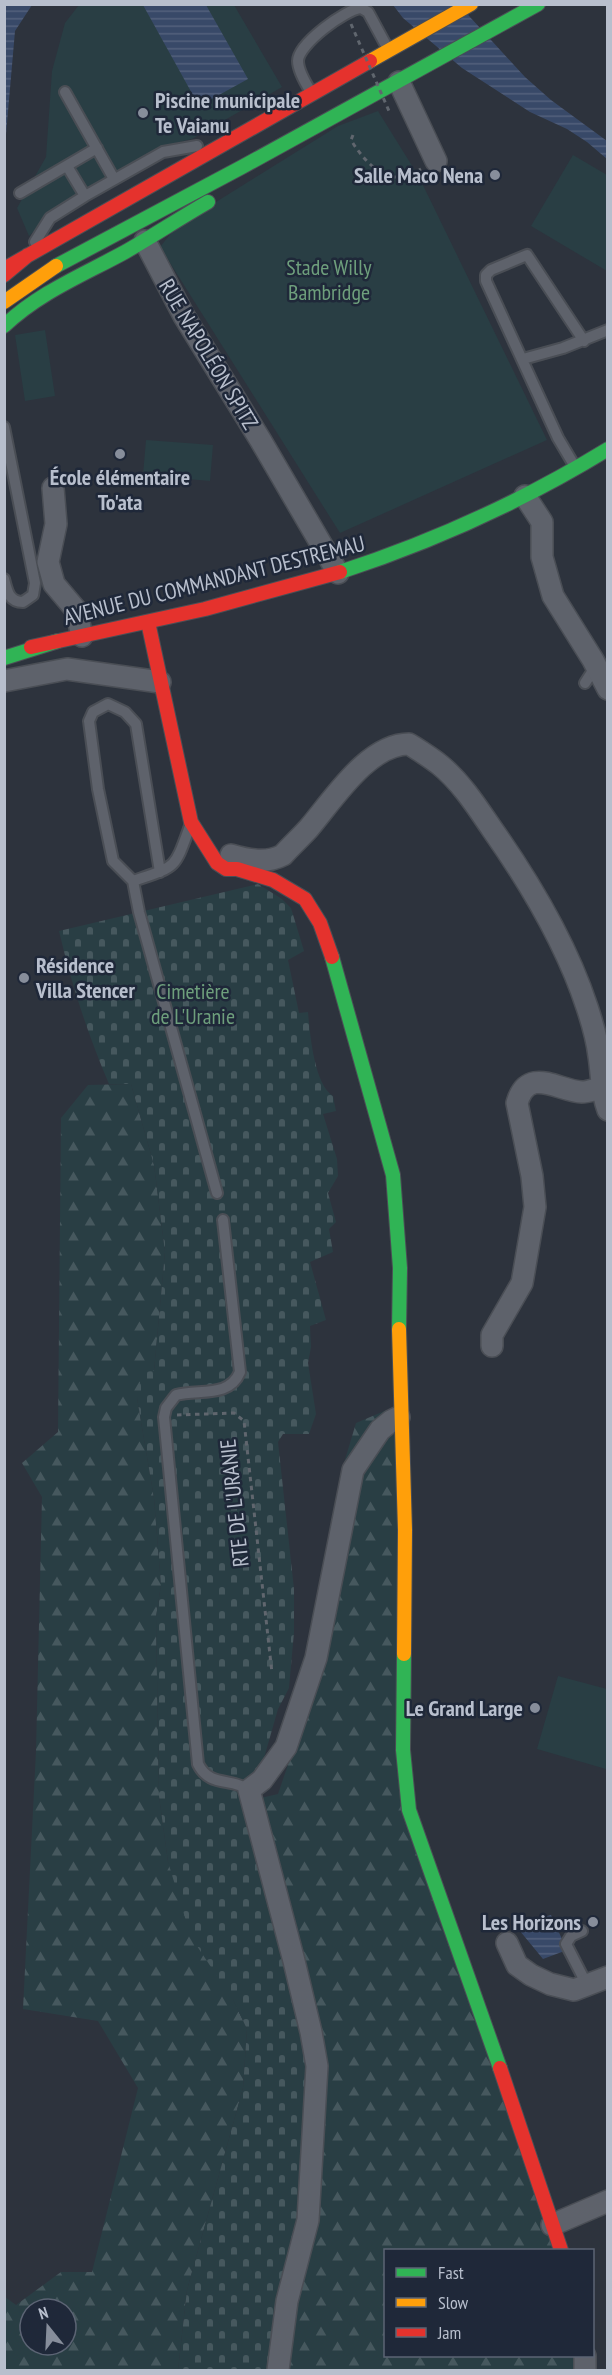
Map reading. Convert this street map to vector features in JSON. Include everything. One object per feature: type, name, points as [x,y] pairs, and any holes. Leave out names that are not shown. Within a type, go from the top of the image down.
[{"type":"main road","points":[[4,269],[471,4]]},
{"type":"main road","points":[[4,302],[56,266],[499,28],[538,4]]},
{"type":"main road","points":[[4,326],[20,310],[44,292],[145,240],[221,196],[243,167]]},
{"type":"main road","points":[[4,275],[28,255]]},
{"type":"main road","name":"AVENUE DU COMMANDANT DESTREMAU","points":[[58,641],[148,622],[338,573],[428,541],[488,515],[608,449]]},
{"type":"main road","points":[[148,622],[191,822],[217,862],[226,869],[237,869],[273,880],[305,899],[320,923],[336,969],[393,1175],[400,1268],[399,1418],[405,1530],[403,1750],[408,1810],[494,2051],[561,2249]]},
{"type":"main road","points":[[4,652],[58,641]]},
{"type":"main road","points":[[4,658],[58,641]]},
{"type":"street","points":[[406,78],[436,161]]},
{"type":"street","name":"RUE NAPOLÉON SPITZ","points":[[145,240],[184,316],[338,573]]},
{"type":"street","points":[[53,488],[56,524],[48,562],[54,584],[76,610],[82,636]]},
{"type":"street","points":[[525,496],[542,522],[542,557],[553,596],[593,660],[608,689]]},
{"type":"street","points":[[4,681],[67,669],[160,682]]},
{"type":"street","points":[[207,847],[252,861],[275,859],[283,855],[308,829],[345,782],[383,752],[393,747],[410,744],[440,765],[456,781],[520,869],[574,971],[595,1037],[599,1054],[601,1088],[608,1110]]},
{"type":"street","points":[[492,1346],[492,1335],[522,1282],[535,1207],[532,1176],[517,1103],[519,1095],[525,1088],[539,1082],[582,1092],[601,1088]]},
{"type":"street","points":[[278,2370],[287,2301],[308,2220],[317,2066],[294,1961],[249,1790],[262,1780],[286,1747],[316,1658],[353,1470],[380,1430],[399,1418]]},
{"type":"street","points":[[507,1943],[517,1965],[550,1984],[574,1990],[608,1977]]},
{"type":"street","points":[[552,2225],[608,2201]]},
{"type":"lane","points":[[312,95],[297,63],[299,53],[310,41],[348,11],[361,8],[368,12],[395,49]]},
{"type":"lane","points":[[65,92],[114,179]]},
{"type":"lane","points":[[28,255],[43,226],[50,218],[114,179],[163,152],[227,141]]},
{"type":"lane","points":[[21,193],[97,148]]},
{"type":"lane","points":[[67,166],[85,196]]},
{"type":"lane","points":[[576,468],[558,438],[486,281],[486,275],[491,270],[528,255],[584,341]]},
{"type":"lane","points":[[523,359],[584,341],[608,330]]},
{"type":"lane","points":[[4,427],[34,583],[33,595],[23,602],[13,600],[4,579]]},
{"type":"lane","points":[[585,683],[594,669],[593,660]]},
{"type":"lane","points":[[160,872],[136,724],[125,712],[108,704],[93,712],[88,722],[98,789],[113,861],[133,881],[217,1193]]},
{"type":"lane","points":[[133,881],[175,864],[181,854],[191,822]]},
{"type":"lane","points":[[223,1220],[240,1372],[236,1381],[225,1389],[176,1395],[166,1408],[164,1417],[198,1764],[207,1776],[220,1782],[244,1786],[249,1790]]},
{"type":"lane","points":[[582,1931],[571,1936],[566,1944],[587,1985]]},
{"type":"path","points":[[351,24],[389,111]]},
{"type":"path","points":[[355,132],[351,140],[354,145],[377,170],[388,176],[398,177],[420,170],[436,161]]},
{"type":"path","name":"RTE DE L'URANIE","points":[[166,1408],[176,1415],[193,1416],[224,1412],[234,1413],[243,1418],[247,1433],[272,1673]]},
{"type":"green space","name":"Piscine municipale Te Vaianu","points":[[79,5],[234,5],[282,87],[192,139],[162,146],[136,165],[52,213],[29,236],[17,208],[46,157],[52,71],[65,23]]},
{"type":"green space","name":"Stade Willy Bambridge","points":[[378,111],[419,177],[547,440],[340,533],[160,247],[176,227],[338,126]]},
{"type":"green space","points":[[573,155],[607,175],[607,271],[531,226]]},
{"type":"green space","points":[[45,330],[55,396],[25,401],[15,335]]},
{"type":"green space","points":[[146,440],[213,445],[210,481],[143,475]]},
{"type":"green space","name":"Cimetière de L'Uranie","points":[[258,884],[282,899],[291,908],[304,951],[288,960],[299,1013],[308,1012],[317,1070],[321,1081],[333,1096],[336,1111],[323,1114],[337,1159],[338,1176],[328,1193],[336,1222],[329,1229],[333,1252],[310,1262],[326,1320],[310,1326],[311,1347],[308,1363],[316,1414],[309,1434],[283,1434],[278,1442],[294,1589],[294,1632],[289,1688],[278,1709],[252,1800],[311,2064],[312,2128],[276,2370],[178,2370],[187,2290],[243,2088],[247,2029],[233,2000],[191,1937],[168,1862],[159,1796],[156,1617],[161,1585],[154,1498],[137,1398],[142,1372],[154,1371],[165,1252],[154,1165],[131,1084],[109,1084],[101,1065],[87,1028],[59,931]]},
{"type":"green space","points":[[131,1084],[154,1165],[165,1252],[154,1371],[137,1398],[154,1498],[161,1585],[156,1617],[159,1796],[168,1862],[247,2029],[243,2088],[187,2290],[178,2370],[5,2370],[5,2297],[16,2305],[18,2304],[18,2357],[78,2357],[78,2297],[27,2297],[61,2272],[92,2272],[138,2088],[98,2021],[23,2009],[36,1751],[42,1497],[22,1463],[58,1432],[61,1118],[88,1085]]},
{"type":"green space","points":[[401,1404],[405,1793],[564,2249],[384,2249],[384,2357],[592,2357],[592,2370],[277,2370],[252,1800],[278,1794],[319,1674],[344,1463],[356,1423]]},
{"type":"green space","points":[[558,1676],[607,1689],[606,1769],[537,1749]]},
{"type":"water","points":[[5,4],[32,5],[15,31],[5,146]]},
{"type":"water","points":[[143,5],[206,5],[248,79],[199,106]]},
{"type":"water","points":[[393,5],[459,5],[525,77],[551,100],[607,141],[607,159],[567,129],[530,112],[462,68],[403,18]]},
{"type":"water","points":[[551,1915],[567,1950],[543,1959],[515,1925]]},
{"type":"traffic: fast","points":[[56,266],[242,167],[538,4]]},
{"type":"traffic: fast","points":[[4,326],[32,303],[125,252],[208,202]]},
{"type":"traffic: fast","points":[[340,572],[410,547],[511,503],[608,449]]},
{"type":"traffic: fast","points":[[4,658],[58,641]]},
{"type":"traffic: fast","points":[[332,957],[393,1175],[400,1268],[399,1329]]},
{"type":"traffic: fast","points":[[404,1654],[403,1750],[409,1810],[500,2068]]},
{"type":"traffic: slow","points":[[370,61],[471,4]]},
{"type":"traffic: slow","points":[[4,302],[56,266]]},
{"type":"traffic: slow","points":[[399,1329],[405,1530],[404,1654]]},
{"type":"traffic: jam","points":[[4,269],[370,61]]},
{"type":"traffic: jam","points":[[4,275],[28,255]]},
{"type":"traffic: jam","points":[[31,647],[205,609],[340,572]]},
{"type":"traffic: jam","points":[[148,622],[191,822],[217,863],[226,869],[237,869],[273,880],[305,899],[320,923],[332,957]]},
{"type":"traffic: jam","points":[[500,2068],[561,2249]]},
{"type":"place","name":"Piscine municipale Te Vaianu","points":[[143,113]]},
{"type":"place","name":"Salle Maco Nena","points":[[495,175]]},
{"type":"place","name":"École élémentaire To'ata","points":[[120,454]]},
{"type":"place","name":"Résidence Villa Stencer","points":[[24,978]]},
{"type":"place","name":"Le Grand Large","points":[[535,1708]]},
{"type":"place","name":"Les Horizons","points":[[593,1922]]}]
